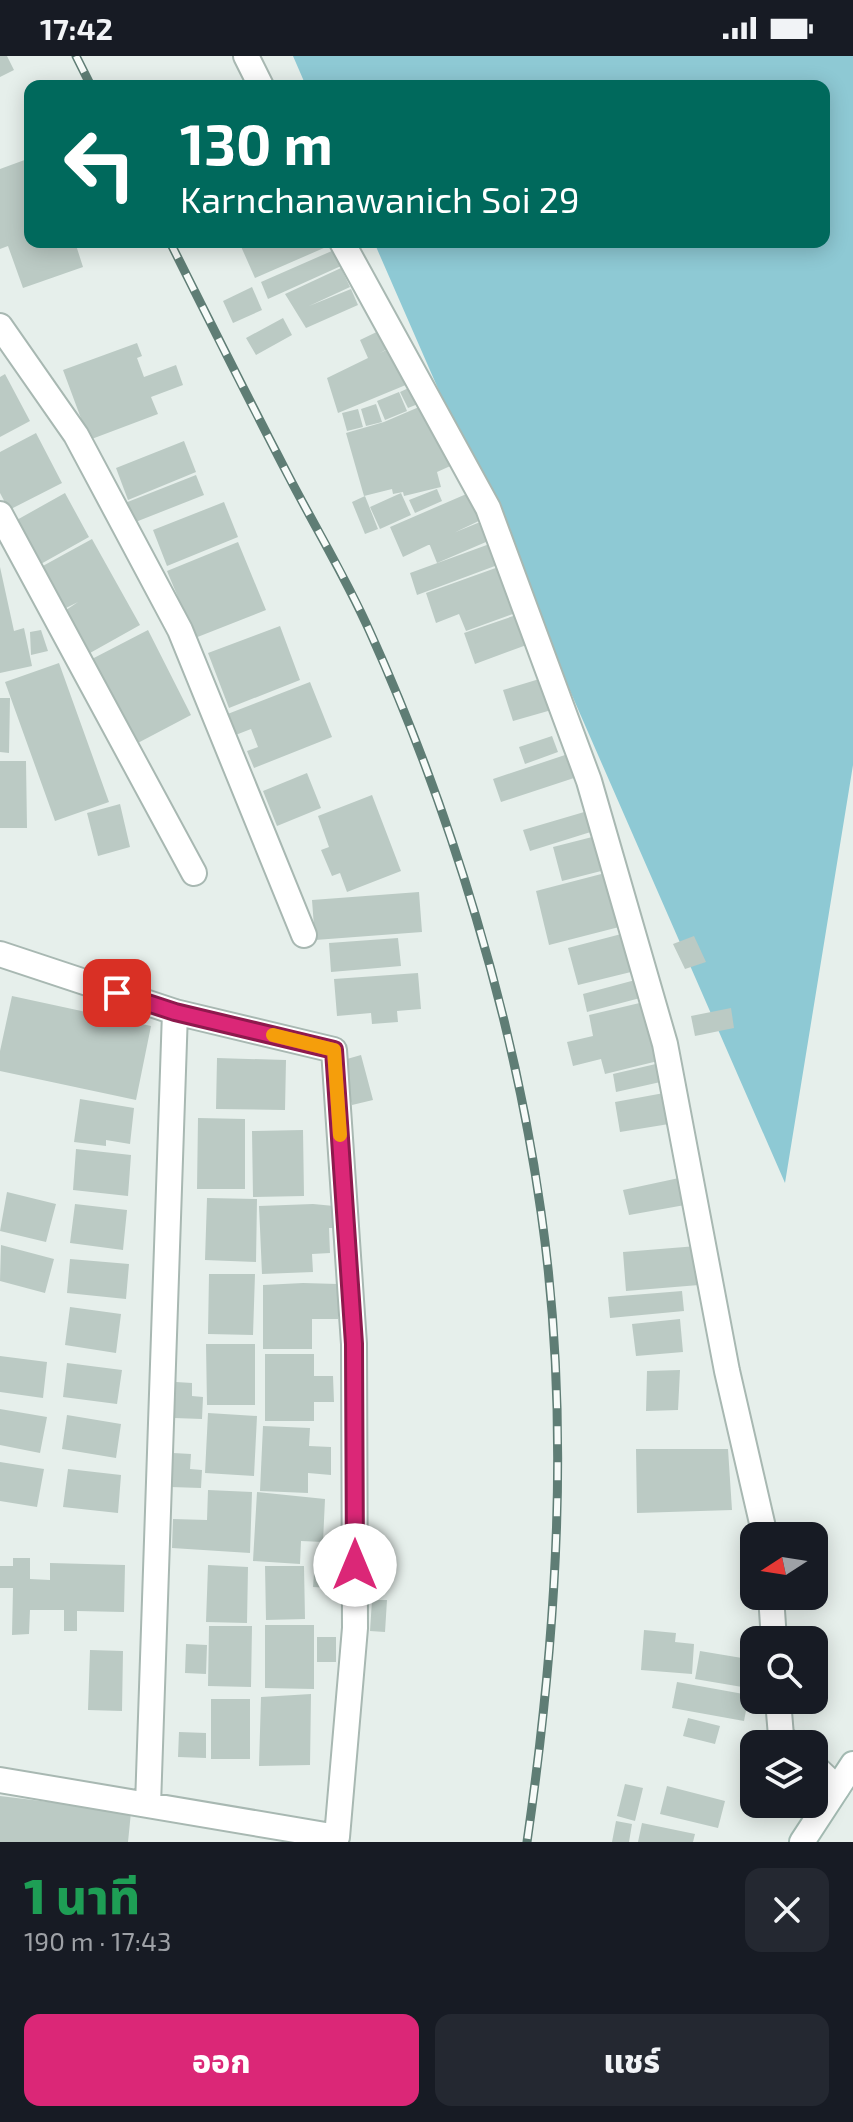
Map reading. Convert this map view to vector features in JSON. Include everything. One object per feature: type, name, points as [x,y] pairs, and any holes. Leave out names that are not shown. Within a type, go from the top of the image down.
[{"type":"street","points":[[246,56],[258,80]]},
{"type":"street","points":[[345,248],[488,508],[589,781],[665,1044],[727,1371],[762,1522]]},
{"type":"street","points":[[0,326],[76,435],[180,630],[304,935]]},
{"type":"street","points":[[0,514],[194,873]]},
{"type":"street","points":[[0,954],[175,1012],[334,1050],[354,1344],[355,1628],[337,1837],[0,1780]]},
{"type":"street","points":[[148,1805],[175,1012]]},
{"type":"street","points":[[802,1842],[853,1764]]},
{"type":"street","points":[[828,1779],[837,1788]]},
{"type":"water","points":[[293,56],[853,56],[853,765],[785,1183],[377,248],[830,248],[830,80],[303,80]]},
{"type":"building","points":[[0,56],[7,56],[14,70],[0,77]]},
{"type":"building","points":[[24,160],[24,248],[77,248],[83,267],[23,288],[8,246],[0,249],[0,169]]},
{"type":"building","points":[[242,248],[324,248],[255,278]]},
{"type":"building","points":[[334,250],[341,266],[268,299],[261,282]]},
{"type":"building","points":[[341,268],[350,287],[309,306],[351,289],[358,305],[306,328],[285,294]]},
{"type":"building","points":[[252,287],[262,310],[233,323],[223,301]]},
{"type":"building","points":[[283,318],[292,335],[256,355],[246,338]]},
{"type":"building","points":[[387,327],[395,345],[380,353],[395,346],[413,382],[338,413],[327,378],[368,358],[360,340]]},
{"type":"building","points":[[137,343],[142,356],[137,358],[144,377],[176,365],[183,385],[151,397],[158,414],[89,440],[63,370]]},
{"type":"building","points":[[5,374],[30,421],[0,437],[0,377]]},
{"type":"building","points":[[415,385],[423,402],[408,408],[400,392]]},
{"type":"building","points":[[399,392],[407,411],[385,420],[377,401]]},
{"type":"building","points":[[376,404],[382,422],[366,426],[361,409]]},
{"type":"building","points":[[426,404],[457,463],[437,472],[441,487],[404,496],[403,492],[393,494],[392,489],[364,496],[346,433],[384,422]]},
{"type":"building","points":[[358,409],[363,427],[347,431],[342,413]]},
{"type":"building","points":[[36,433],[62,483],[9,510],[0,493],[0,452]]},
{"type":"building","points":[[184,441],[196,472],[128,500],[116,468]]},
{"type":"building","points":[[196,475],[204,495],[133,523],[125,503]]},
{"type":"building","points":[[437,489],[442,501],[415,513],[409,500]]},
{"type":"building","points":[[471,492],[483,519],[403,557],[390,527]]},
{"type":"building","points":[[65,493],[89,537],[39,565],[15,521]]},
{"type":"building","points":[[401,493],[411,515],[380,529],[370,507]]},
{"type":"building","points":[[365,496],[378,529],[365,534],[352,502]]},
{"type":"building","points":[[224,502],[238,537],[167,566],[153,530]]},
{"type":"building","points":[[485,520],[493,539],[437,563],[429,543]]},
{"type":"building","points":[[92,539],[140,625],[90,653],[66,610],[78,602],[64,609],[41,567]]},
{"type":"building","points":[[238,542],[266,610],[195,638],[167,571]]},
{"type":"building","points":[[495,542],[503,563],[417,595],[410,573]]},
{"type":"building","points":[[504,565],[521,611],[466,631],[459,614],[436,623],[426,593]]},
{"type":"building","points":[[0,567],[14,631],[24,628],[32,666],[0,673]]},
{"type":"building","points":[[522,613],[532,643],[475,664],[464,633]]},
{"type":"building","points":[[280,626],[300,680],[229,708],[208,653]]},
{"type":"building","points":[[41,630],[48,651],[31,655],[30,632]]},
{"type":"building","points":[[148,630],[191,715],[134,745],[90,660]]},
{"type":"building","points":[[59,663],[109,802],[55,821],[5,682]]},
{"type":"building","points":[[546,677],[555,709],[513,721],[503,690]]},
{"type":"building","points":[[310,682],[332,737],[254,768],[247,751],[258,747],[251,729],[233,736],[225,715]]},
{"type":"building","points":[[0,698],[10,698],[9,753],[0,752]]},
{"type":"building","points":[[552,736],[558,752],[525,764],[519,747]]},
{"type":"building","points":[[565,755],[574,778],[501,802],[493,779]]},
{"type":"building","points":[[0,761],[26,761],[27,828],[0,828]]},
{"type":"building","points":[[307,773],[321,808],[277,826],[263,791]]},
{"type":"building","points":[[372,795],[401,871],[347,892],[340,873],[332,876],[321,850],[329,847],[318,816]]},
{"type":"building","points":[[120,804],[130,847],[98,856],[87,813]]},
{"type":"building","points":[[591,810],[597,830],[530,851],[523,830]]},
{"type":"building","points":[[600,835],[609,869],[562,881],[553,847]]},
{"type":"building","points":[[609,872],[623,926],[549,945],[536,891]]},
{"type":"building","points":[[419,892],[422,932],[315,940],[312,900]]},
{"type":"building","points":[[625,933],[635,971],[578,985],[568,948]]},
{"type":"building","points":[[694,936],[706,962],[685,969],[673,944]]},
{"type":"building","points":[[398,938],[401,966],[331,972],[329,943]]},
{"type":"building","points":[[418,973],[421,1009],[397,1011],[398,1022],[372,1024],[371,1013],[337,1016],[334,979]]},
{"type":"building","points":[[639,979],[644,997],[587,1012],[583,994]]},
{"type":"building","points":[[12,996],[151,1026],[136,1100],[0,1071],[0,1051]]},
{"type":"building","points":[[648,1001],[662,1060],[605,1074],[601,1059],[573,1066],[567,1042],[593,1036],[589,1015]]},
{"type":"building","points":[[731,1008],[734,1028],[695,1036],[691,1016]]},
{"type":"building","points":[[361,1055],[373,1100],[352,1105],[340,1061]]},
{"type":"building","points":[[217,1058],[286,1060],[285,1110],[216,1109]]},
{"type":"building","points":[[660,1063],[665,1081],[616,1092],[613,1074]]},
{"type":"building","points":[[664,1093],[669,1124],[620,1132],[615,1102]]},
{"type":"building","points":[[80,1099],[134,1108],[130,1144],[106,1140],[106,1146],[74,1142]]},
{"type":"building","points":[[198,1118],[245,1119],[245,1189],[197,1189]]},
{"type":"building","points":[[303,1130],[304,1196],[253,1197],[252,1131]]},
{"type":"building","points":[[76,1149],[131,1155],[128,1196],[73,1190]]},
{"type":"building","points":[[679,1178],[685,1205],[629,1215],[623,1190]]},
{"type":"building","points":[[7,1192],[56,1204],[46,1242],[0,1231]]},
{"type":"building","points":[[207,1198],[257,1199],[256,1262],[205,1260]]},
{"type":"building","points":[[75,1204],[127,1210],[123,1250],[70,1243]]},
{"type":"building","points":[[259,1206],[334,1206],[335,1228],[329,1228],[330,1253],[312,1254],[313,1272],[262,1274]]},
{"type":"building","points":[[1,1245],[54,1259],[45,1293],[0,1281]]},
{"type":"building","points":[[697,1246],[699,1285],[626,1291],[623,1252]]},
{"type":"building","points":[[70,1259],[129,1264],[126,1299],[67,1293]]},
{"type":"building","points":[[209,1274],[255,1274],[253,1335],[208,1334]]},
{"type":"building","points":[[338,1284],[338,1319],[312,1319],[312,1349],[263,1349],[263,1285]]},
{"type":"building","points":[[682,1291],[684,1311],[610,1318],[608,1297]]},
{"type":"building","points":[[70,1307],[121,1314],[116,1353],[65,1345]]},
{"type":"building","points":[[680,1319],[683,1352],[636,1356],[632,1324]]},
{"type":"building","points":[[206,1344],[255,1344],[255,1405],[207,1405]]},
{"type":"building","points":[[265,1354],[314,1354],[314,1376],[333,1376],[334,1402],[314,1402],[314,1421],[265,1421]]},
{"type":"building","points":[[0,1356],[47,1362],[43,1398],[0,1392]]},
{"type":"building","points":[[67,1363],[122,1370],[117,1404],[63,1397]]},
{"type":"building","points":[[680,1370],[678,1410],[646,1411],[647,1371]]},
{"type":"building","points":[[176,1382],[192,1383],[192,1396],[203,1397],[202,1419],[174,1418]]},
{"type":"building","points":[[0,1409],[47,1417],[40,1453],[0,1445]]},
{"type":"building","points":[[208,1413],[257,1416],[254,1476],[205,1473]]},
{"type":"building","points":[[67,1415],[121,1424],[116,1458],[62,1449]]},
{"type":"building","points":[[263,1426],[310,1428],[309,1446],[331,1447],[331,1475],[308,1473],[308,1493],[260,1491]]},
{"type":"building","points":[[636,1449],[728,1449],[732,1510],[637,1513]]},
{"type":"building","points":[[173,1453],[191,1454],[190,1469],[202,1470],[201,1488],[171,1487]]},
{"type":"building","points":[[0,1462],[44,1469],[37,1507],[0,1501]]},
{"type":"building","points":[[68,1469],[121,1475],[118,1513],[63,1507]]},
{"type":"building","points":[[208,1490],[252,1492],[250,1553],[172,1548],[173,1519],[207,1520]]},
{"type":"building","points":[[257,1492],[325,1499],[323,1542],[301,1541],[300,1564],[253,1561]]},
{"type":"building","points":[[13,1558],[30,1558],[30,1579],[50,1580],[50,1563],[125,1565],[124,1612],[77,1611],[77,1631],[64,1631],[64,1610],[30,1610],[29,1634],[12,1635],[13,1588],[0,1588],[0,1566],[13,1566]]},
{"type":"building","points":[[315,1561],[348,1564],[346,1589],[313,1587]]},
{"type":"building","points":[[208,1565],[248,1567],[247,1623],[206,1622]]},
{"type":"building","points":[[265,1566],[304,1566],[305,1619],[266,1620]]},
{"type":"building","points":[[372,1600],[387,1600],[385,1632],[370,1631]]},
{"type":"building","points":[[265,1625],[314,1625],[314,1689],[265,1688]]},
{"type":"building","points":[[209,1626],[252,1626],[251,1687],[208,1686]]},
{"type":"building","points":[[644,1630],[676,1633],[675,1642],[694,1644],[692,1674],[641,1670]]},
{"type":"building","points":[[317,1637],[336,1637],[336,1662],[317,1662]]},
{"type":"building","points":[[186,1644],[207,1645],[206,1674],[185,1673]]},
{"type":"building","points":[[90,1650],[123,1651],[122,1711],[88,1710]]},
{"type":"building","points":[[700,1651],[740,1658],[740,1687],[695,1679]]},
{"type":"building","points":[[677,1682],[740,1693],[740,1714],[745,1714],[744,1721],[672,1708]]},
{"type":"building","points":[[311,1694],[310,1765],[259,1766],[261,1697]]},
{"type":"building","points":[[211,1699],[250,1699],[250,1759],[211,1759]]},
{"type":"building","points":[[688,1718],[720,1726],[715,1744],[683,1736]]},
{"type":"building","points":[[179,1732],[206,1733],[206,1758],[178,1757]]},
{"type":"building","points":[[625,1784],[643,1788],[635,1821],[617,1816]]},
{"type":"building","points":[[667,1786],[725,1801],[718,1828],[660,1814]]},
{"type":"building","points":[[0,1796],[131,1812],[128,1842],[0,1842]]},
{"type":"building","points":[[616,1821],[632,1824],[629,1842],[612,1842]]},
{"type":"building","points":[[642,1823],[695,1834],[693,1842],[638,1842]]},
{"type":"railway","points":[[76,56],[88,80]]},
{"type":"railway","points":[[173,248],[351,592],[399,700],[453,843],[476,916],[514,1065],[541,1212],[556,1369],[558,1448],[553,1606],[527,1842]]},
{"type":"slow traffic","points":[[273,1035],[334,1050],[340,1135]]},
{"type":"route","points":[[117,993],[175,1012],[334,1050],[354,1344],[355,1565]]}]
